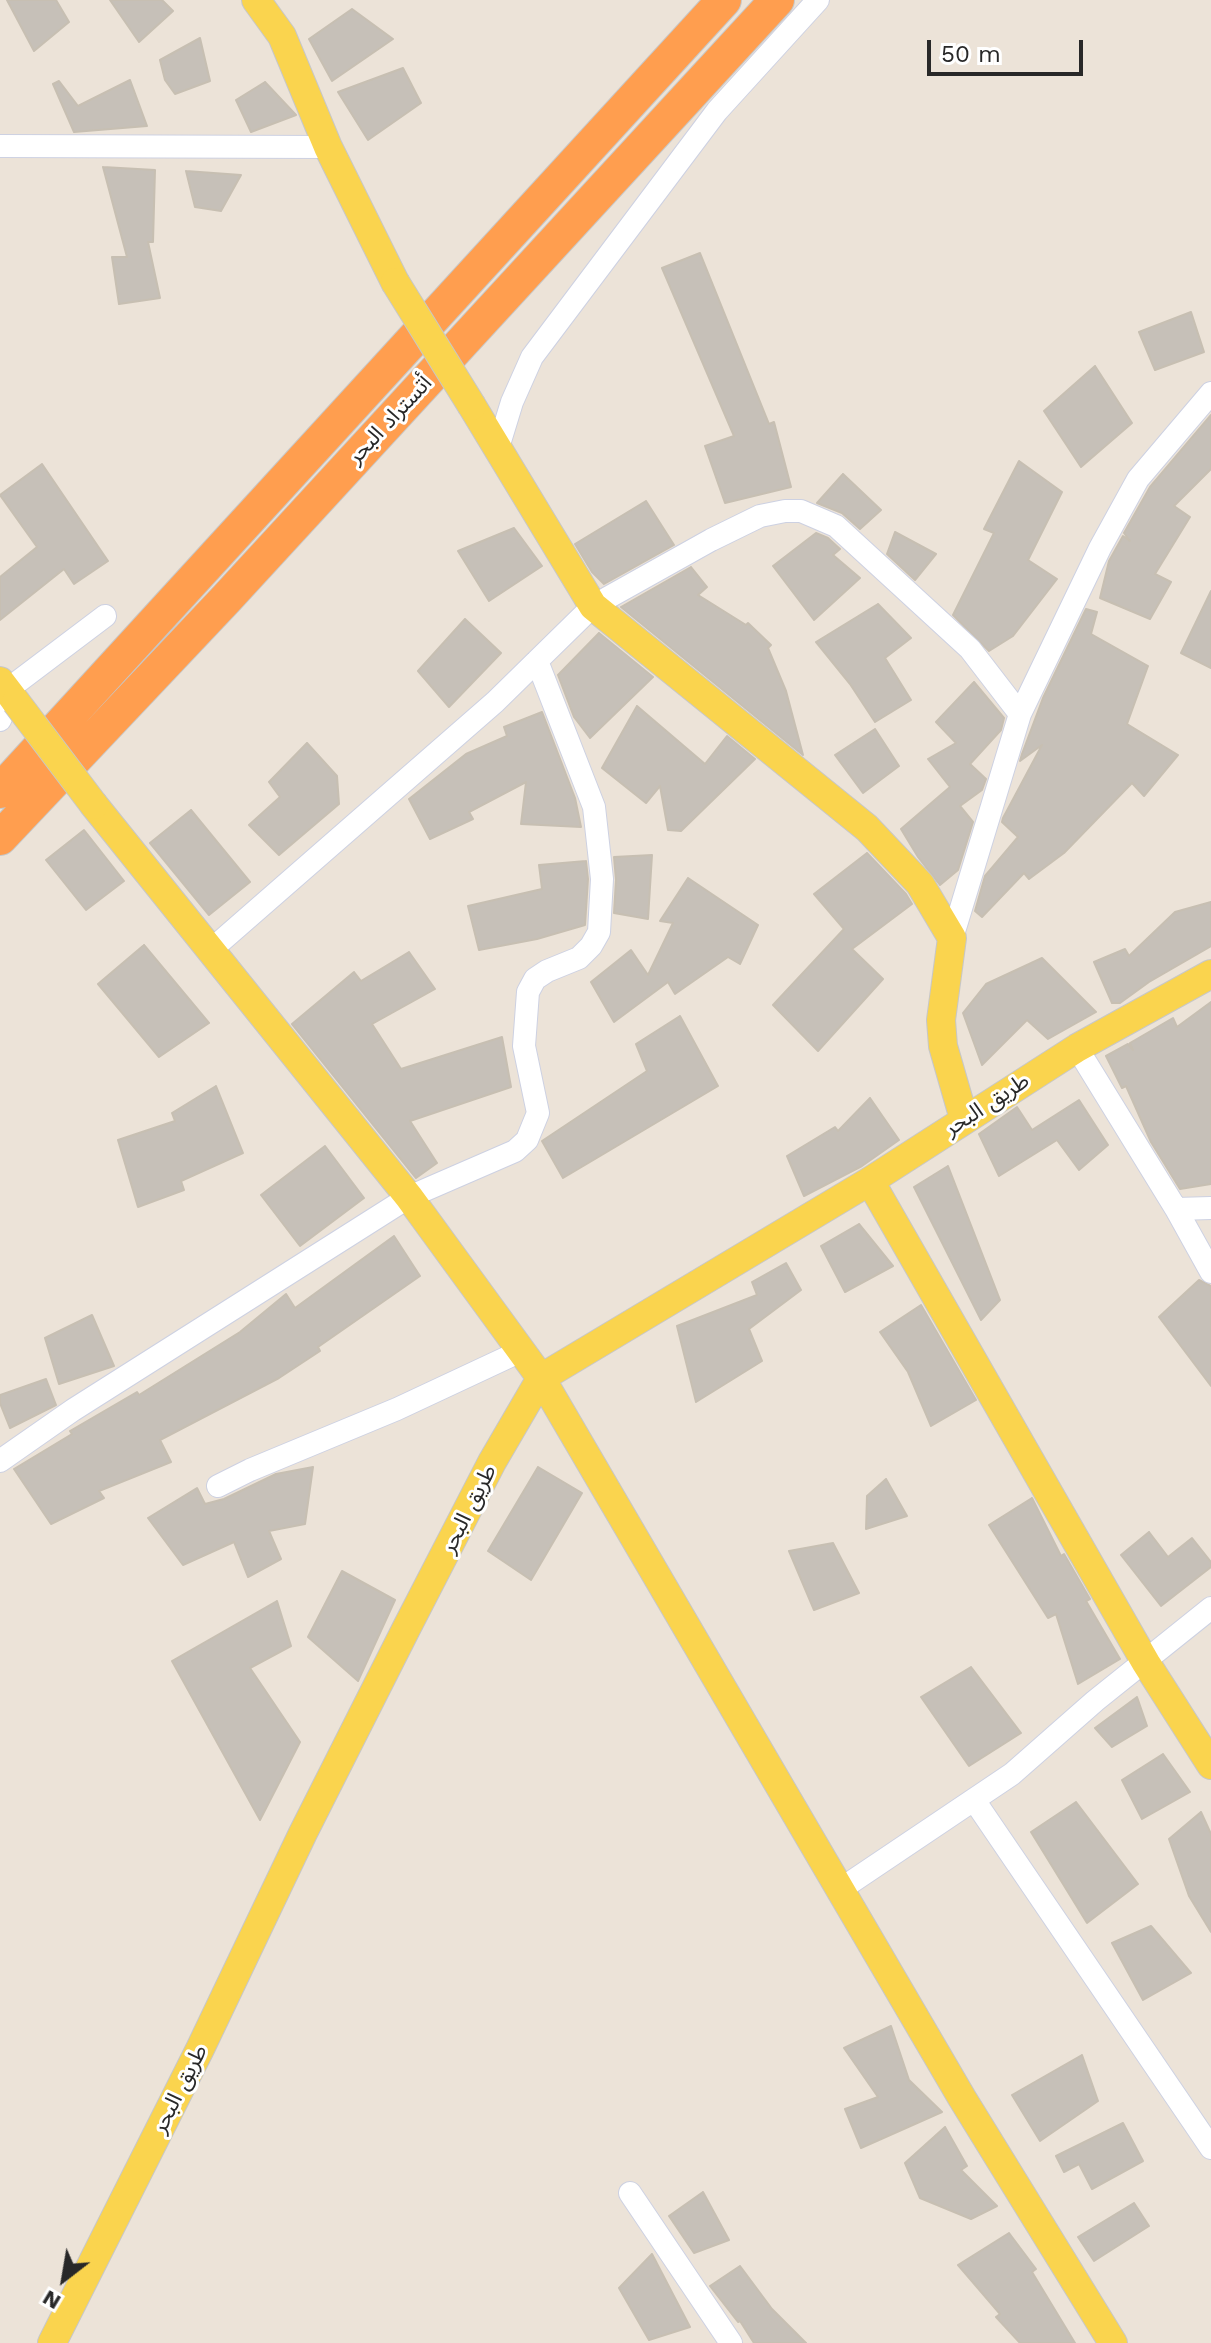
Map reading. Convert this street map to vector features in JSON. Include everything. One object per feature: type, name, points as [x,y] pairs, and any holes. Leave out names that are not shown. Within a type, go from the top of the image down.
[{"type":"highway","name":"أتستراد البحر","points":[[0,791],[724,0]]},
{"type":"highway","name":"أتستراد البحر","points":[[0,838],[226,599],[777,0]]},
{"type":"main road","points":[[256,0],[282,36],[328,147],[395,282],[593,606],[867,828],[920,884],[952,938],[941,1020],[943,1046],[964,1119]]},
{"type":"main road","points":[[7,698],[409,1197],[541,1378],[962,2098],[1113,2343]]},
{"type":"main road","name":"طريق البحر","points":[[52,2343],[406,1629],[492,1462],[541,1378],[870,1181],[1077,1048],[1211,974]]},
{"type":"main road","points":[[870,1181],[1146,1663],[1211,1765]]},
{"type":"street","points":[[497,451],[512,402],[532,357],[717,111],[818,0]]},
{"type":"street","points":[[0,146],[328,147]]},
{"type":"street","points":[[952,938],[1020,714],[1100,548],[1138,479],[1211,393]]},
{"type":"street","points":[[212,949],[472,722],[593,606],[760,516],[801,511],[836,526],[960,639],[1020,714]]},
{"type":"street","points":[[7,698],[105,616]]},
{"type":"street","points":[[0,1461],[73,1410],[409,1197],[515,1151],[527,1140],[538,1113],[524,1046],[528,992],[535,979],[579,958],[591,946],[599,932],[602,879],[594,807],[537,661]]},
{"type":"street","points":[[1077,1048],[1211,1272]]},
{"type":"street","points":[[1176,1209],[1211,1208]]},
{"type":"street","points":[[218,1486],[397,1409],[521,1351]]},
{"type":"street","points":[[841,1889],[1012,1774],[1095,1701],[1211,1608]]},
{"type":"street","points":[[974,1800],[1211,2148]]},
{"type":"street","points":[[630,2193],[731,2343]]},
{"type":"building","points":[[7,0],[56,0],[69,22],[34,51]]},
{"type":"building","points":[[110,0],[162,0],[173,11],[139,42]]},
{"type":"building","points":[[352,9],[393,39],[332,81],[309,39]]},
{"type":"building","points":[[200,38],[210,81],[175,94],[165,80],[160,60]]},
{"type":"building","points":[[403,68],[421,103],[368,140],[338,92]]},
{"type":"building","points":[[130,80],[147,126],[74,132],[53,84],[59,81],[78,106]]},
{"type":"building","points":[[265,82],[296,115],[251,132],[236,100]]},
{"type":"building","points":[[103,167],[155,170],[153,242],[148,242],[160,298],[119,304],[112,257],[127,257]]},
{"type":"building","points":[[186,171],[241,175],[221,211],[195,207]]},
{"type":"building","points":[[700,253],[769,424],[774,422],[791,487],[725,503],[705,446],[734,436],[662,268]]},
{"type":"building","points":[[1191,312],[1204,352],[1155,370],[1139,332]]},
{"type":"building","points":[[1095,366],[1132,423],[1081,467],[1044,411]]},
{"type":"building","points":[[1211,415],[1211,469],[1174,506],[1190,517],[1155,574],[1171,582],[1150,619],[1100,598],[1109,561],[1123,536],[1130,541],[1124,533],[1150,487]]},
{"type":"building","points":[[1019,461],[1062,492],[1028,560],[1057,579],[1013,636],[989,651],[953,615],[994,533],[984,529]]},
{"type":"building","points":[[42,464],[108,561],[74,584],[64,569],[0,620],[0,577],[37,547],[0,495]]},
{"type":"building","points":[[843,474],[881,510],[860,529],[842,513],[817,503]]},
{"type":"building","points":[[646,501],[674,545],[604,584],[592,572],[575,544]]},
{"type":"building","points":[[514,528],[542,566],[489,601],[458,551]]},
{"type":"building","points":[[895,532],[936,554],[915,580],[887,554]]},
{"type":"building","points":[[816,533],[828,538],[840,549],[833,555],[860,578],[814,620],[773,566]]},
{"type":"building","points":[[691,567],[707,587],[698,595],[746,625],[748,623],[771,645],[768,648],[786,691],[803,755],[621,607]]},
{"type":"building","points":[[1211,591],[1211,668],[1181,653]]},
{"type":"building","points":[[878,604],[911,638],[885,658],[911,700],[875,722],[850,684],[816,642]]},
{"type":"building","points":[[1086,609],[1097,612],[1091,634],[1148,666],[1127,724],[1178,755],[1144,796],[1132,783],[1064,853],[1029,879],[1024,873],[982,917],[975,911],[985,876],[1018,837],[1002,822],[1003,818],[1042,745],[1020,761],[1022,754],[1043,698]]},
{"type":"building","points":[[465,619],[501,653],[449,707],[418,671]]},
{"type":"building","points":[[599,633],[653,677],[590,738],[574,717],[558,675]]},
{"type":"building","points":[[974,682],[1004,718],[1001,730],[970,764],[986,779],[982,790],[960,806],[973,822],[958,870],[940,885],[901,829],[950,787],[928,759],[956,743],[936,722]]},
{"type":"building","points":[[637,706],[705,764],[727,736],[755,759],[681,831],[668,830],[660,786],[646,803],[602,768]]},
{"type":"building","points":[[542,712],[575,798],[581,827],[521,824],[526,782],[469,812],[473,819],[430,839],[409,799],[466,754],[507,736],[504,727]]},
{"type":"building","points":[[875,729],[899,766],[863,793],[835,755]]},
{"type":"building","points":[[307,743],[337,776],[339,804],[279,855],[249,825],[280,797],[269,782]]},
{"type":"building","points":[[191,810],[250,882],[209,915],[150,843]]},
{"type":"building","points":[[84,830],[124,881],[86,910],[46,860]]},
{"type":"building","points":[[867,853],[912,904],[852,949],[883,979],[818,1051],[773,1005],[844,929],[814,894]]},
{"type":"building","points":[[652,855],[648,919],[614,913],[614,857]]},
{"type":"building","points":[[586,861],[585,925],[537,939],[479,950],[468,906],[542,889],[539,865]]},
{"type":"building","points":[[688,878],[758,925],[740,964],[728,957],[675,994],[668,982],[614,1022],[591,982],[631,950],[648,975],[673,923],[660,921]]},
{"type":"building","points":[[1211,902],[1211,946],[1149,982],[1120,1003],[1112,1003],[1094,962],[1125,949],[1129,956],[1175,912]]},
{"type":"building","points":[[144,945],[209,1023],[159,1057],[98,984]]},
{"type":"building","points":[[409,952],[435,989],[372,1024],[401,1069],[502,1037],[511,1087],[410,1121],[437,1163],[416,1178],[292,1024],[354,972],[361,981]]},
{"type":"building","points":[[1042,958],[1096,1012],[1048,1039],[1027,1020],[982,1065],[963,1013],[986,984]]},
{"type":"building","points":[[1211,1002],[1211,1184],[1180,1189],[1151,1142],[1126,1086],[1122,1088],[1106,1056],[1128,1044],[1133,1050],[1130,1043],[1173,1018],[1177,1027]]},
{"type":"building","points":[[680,1016],[718,1086],[563,1178],[542,1141],[647,1071],[636,1044]]},
{"type":"building","points":[[216,1086],[243,1153],[181,1181],[184,1190],[138,1207],[118,1140],[175,1121],[172,1113]]},
{"type":"building","points":[[870,1098],[899,1140],[862,1166],[804,1196],[787,1156],[835,1127],[838,1131]]},
{"type":"building","points":[[1079,1100],[1108,1145],[1079,1170],[1057,1140],[999,1176],[979,1134],[1017,1107],[1032,1130]]},
{"type":"building","points":[[325,1146],[364,1198],[300,1246],[261,1195]]},
{"type":"building","points":[[948,1166],[1000,1300],[981,1320],[914,1187]]},
{"type":"building","points":[[859,1224],[893,1266],[845,1292],[821,1246]]},
{"type":"building","points":[[394,1236],[420,1276],[279,1378],[160,1440],[171,1462],[99,1491],[104,1498],[51,1524],[14,1469],[72,1434],[70,1431],[137,1392],[139,1395],[240,1332],[286,1294],[295,1308]]},
{"type":"building","points":[[786,1263],[801,1290],[749,1329],[762,1361],[696,1402],[677,1326],[757,1295],[752,1282]]},
{"type":"building","points":[[1199,1280],[1211,1286],[1211,1386],[1159,1317]]},
{"type":"building","points":[[921,1305],[976,1400],[931,1426],[908,1372],[880,1332]]},
{"type":"building","points":[[92,1315],[114,1366],[59,1384],[45,1338]]},
{"type":"building","points":[[46,1379],[56,1405],[10,1428],[0,1395]]},
{"type":"building","points":[[313,1467],[305,1524],[269,1531],[281,1559],[248,1577],[234,1542],[183,1565],[148,1518],[197,1488],[205,1504],[224,1499],[276,1474]]},
{"type":"building","points":[[538,1467],[582,1493],[531,1580],[488,1551]]},
{"type":"building","points":[[886,1479],[907,1516],[866,1529],[867,1496]]},
{"type":"building","points":[[1032,1498],[1061,1556],[1064,1554],[1090,1599],[1086,1601],[1120,1659],[1078,1684],[1056,1614],[1048,1618],[989,1525]]},
{"type":"building","points":[[1149,1532],[1168,1557],[1192,1538],[1211,1562],[1211,1567],[1161,1606],[1121,1555]]},
{"type":"building","points":[[833,1543],[859,1593],[814,1610],[789,1551]]},
{"type":"building","points":[[342,1571],[395,1600],[358,1681],[308,1637]]},
{"type":"building","points":[[277,1601],[291,1646],[250,1668],[300,1742],[260,1820],[172,1661]]},
{"type":"building","points":[[971,1667],[1021,1733],[969,1766],[921,1697]]},
{"type":"building","points":[[1137,1697],[1147,1726],[1112,1747],[1095,1728]]},
{"type":"building","points":[[1163,1754],[1190,1792],[1142,1819],[1122,1780]]},
{"type":"building","points":[[1076,1802],[1138,1884],[1087,1923],[1031,1832]]},
{"type":"building","points":[[1201,1812],[1211,1834],[1211,1932],[1189,1896],[1169,1839]]},
{"type":"building","points":[[1151,1926],[1191,1973],[1143,2000],[1112,1943]]},
{"type":"building","points":[[891,2026],[909,2080],[942,2112],[861,2148],[845,2109],[878,2097],[844,2048]]},
{"type":"building","points":[[1082,2055],[1098,2101],[1040,2141],[1012,2095]]},
{"type":"building","points":[[1123,2123],[1143,2161],[1092,2189],[1079,2164],[1064,2172],[1056,2156]]},
{"type":"building","points":[[945,2127],[967,2166],[961,2170],[997,2206],[971,2219],[920,2198],[905,2163]]},
{"type":"building","points":[[703,2192],[729,2240],[694,2253],[669,2216]]},
{"type":"building","points":[[1134,2203],[1149,2226],[1094,2261],[1078,2237]]},
{"type":"building","points":[[1009,2233],[1036,2269],[1032,2272],[1075,2343],[1020,2343],[996,2317],[1000,2314],[958,2265]]},
{"type":"building","points":[[652,2254],[690,2327],[649,2340],[619,2288]]},
{"type":"building","points":[[740,2266],[772,2309],[806,2343],[754,2343],[710,2286]]}]
